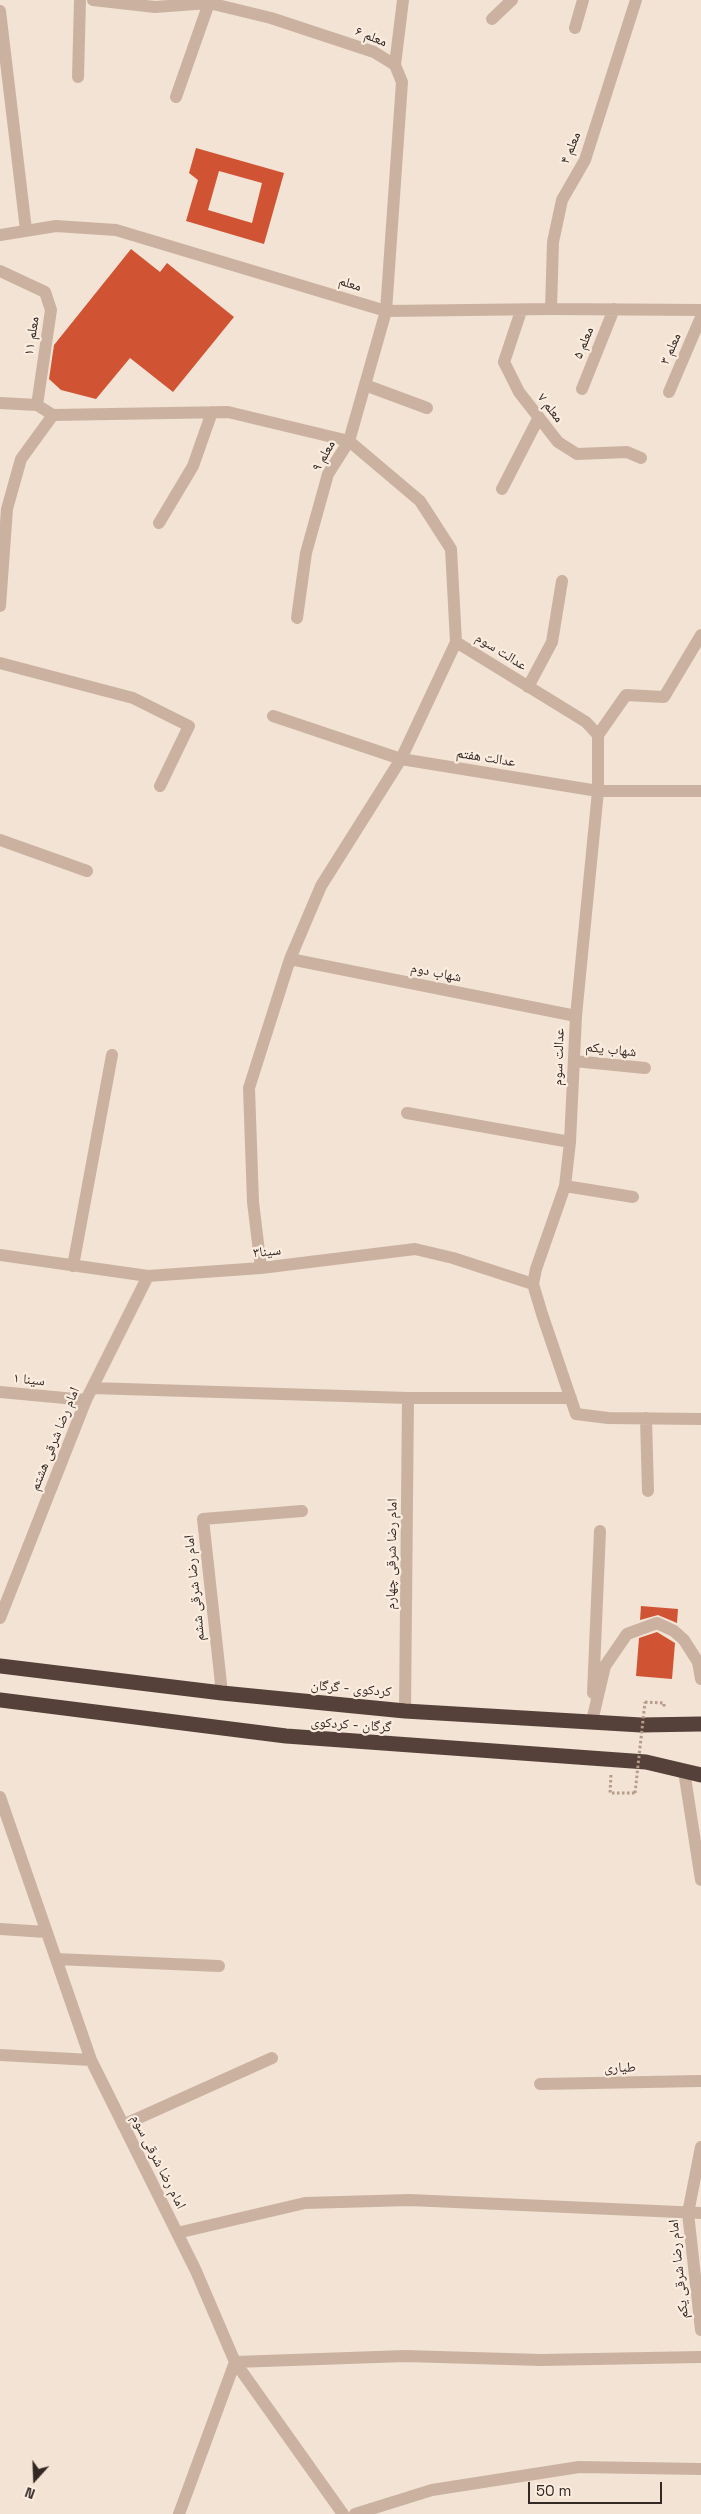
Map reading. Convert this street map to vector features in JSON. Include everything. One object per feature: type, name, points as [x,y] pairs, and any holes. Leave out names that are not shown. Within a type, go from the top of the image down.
[{"type":"highway","name":"کردکوی - گرگان","points":[[0,1666],[222,1693],[405,1710],[641,1725],[701,1724]]},
{"type":"highway","name":"گرگان - کردکوی","points":[[0,1700],[286,1736],[646,1762],[701,1775]]},
{"type":"street","points":[[78,77],[80,0]]},
{"type":"street","name":"معلم ۶","points":[[92,0],[155,7],[209,3],[271,18],[374,52],[395,64],[402,82],[386,311]]},
{"type":"street","points":[[395,64],[403,0]]},
{"type":"street","points":[[492,19],[512,0]]},
{"type":"street","points":[[575,28],[583,0]]},
{"type":"street","name":"معلم ۴","points":[[552,308],[553,242],[562,200],[585,160],[636,0]]},
{"type":"street","points":[[176,97],[209,3]]},
{"type":"street","points":[[0,12],[26,230]]},
{"type":"street","name":"معلم","points":[[0,235],[56,226],[116,230],[386,311],[521,311],[552,308],[701,310]]},
{"type":"street","name":"معلم ۱۱","points":[[0,271],[45,292],[51,310],[37,404]]},
{"type":"street","name":"معلم ۵","points":[[582,389],[614,309]]},
{"type":"street","name":"معلم ۹","points":[[297,618],[306,552],[328,474],[349,441],[386,311]]},
{"type":"street","name":"معلم ۷","points":[[521,311],[504,362],[519,392],[558,442],[577,454],[627,452],[641,458]]},
{"type":"street","name":"معلم ۳","points":[[669,392],[701,317]]},
{"type":"street","points":[[365,385],[427,408]]},
{"type":"street","points":[[0,403],[37,404],[52,415],[228,412],[349,441],[420,501],[451,549],[456,642],[400,759],[321,886],[290,959],[249,1088],[253,1202],[261,1268]]},
{"type":"street","points":[[159,523],[192,466],[212,412]]},
{"type":"street","points":[[0,606],[7,509],[21,459],[52,415]]},
{"type":"street","points":[[502,489],[539,417]]},
{"type":"street","points":[[528,687],[552,642],[562,581]]},
{"type":"street","points":[[598,735],[626,695],[664,697],[701,635]]},
{"type":"street","name":"عدالت سوم","points":[[456,642],[586,722],[598,735],[598,791],[576,1016],[570,1142],[565,1186],[536,1269],[533,1284]]},
{"type":"street","points":[[0,663],[133,698],[189,726],[160,786]]},
{"type":"street","name":"عدالت هفتم","points":[[273,716],[400,759],[598,791],[701,791]]},
{"type":"street","points":[[0,840],[87,871]]},
{"type":"street","name":"شهاب دوم","points":[[290,959],[576,1016]]},
{"type":"street","points":[[72,1266],[112,1055]]},
{"type":"street","name":"شهاب یکم","points":[[574,1061],[644,1068]]},
{"type":"street","points":[[408,1114],[570,1142]]},
{"type":"street","points":[[565,1186],[633,1197]]},
{"type":"street","name":"سینا۳","points":[[0,1255],[148,1276],[261,1268],[415,1249],[453,1258],[533,1284]]},
{"type":"street","name":"امام رضا شرقی هشتم","points":[[0,1618],[86,1400],[148,1276]]},
{"type":"street","points":[[533,1284],[576,1414],[608,1418],[701,1418]]},
{"type":"street","points":[[92,1388],[408,1398],[571,1398]]},
{"type":"street","name":"سینا ۱","points":[[0,1392],[86,1400]]},
{"type":"street","name":"امام رضا شرقی چهارم","points":[[405,1710],[408,1398]]},
{"type":"street","points":[[646,1418],[648,1491]]},
{"type":"street","name":"امام رضا شرقی ششم","points":[[222,1693],[203,1519],[302,1511]]},
{"type":"street","points":[[592,1721],[600,1530]]},
{"type":"street","points":[[592,1721],[605,1666],[627,1634],[657,1623],[674,1631],[684,1640],[698,1662],[701,1679]]},
{"type":"street","points":[[684,1771],[701,1880]]},
{"type":"street","name":"امام رضا شرقی سوم","points":[[0,1797],[91,2060],[178,2233],[234,2362],[343,2514]]},
{"type":"street","points":[[0,1929],[46,1932]]},
{"type":"street","points":[[56,1959],[219,1966]]},
{"type":"street","points":[[0,2055],[91,2060]]},
{"type":"street","points":[[123,2125],[272,2058]]},
{"type":"street","name":"طیاری","points":[[540,2084],[701,2081]]},
{"type":"street","name":"امام رضا شرقی یکم","points":[[701,2147],[688,2213],[701,2330]]},
{"type":"street","points":[[178,2233],[305,2203],[410,2200],[701,2213]]},
{"type":"street","points":[[179,2514],[234,2362],[405,2356],[541,2360],[701,2357]]},
{"type":"street","points":[[355,2514],[432,2490],[579,2467],[701,2469]]},
{"type":"path","points":[[610,1793],[635,1793],[645,1702],[664,1702]]},
{"type":"building","points":[[196,148],[284,173],[264,244],[186,221],[198,180],[189,173]],"holes":[[[219,171],[262,183],[252,223],[208,210]]]},
{"type":"building","points":[[131,249],[160,272],[167,263],[234,317],[173,392],[130,358],[96,399],[61,390],[49,379],[54,345]]},
{"type":"building","points":[[641,1606],[678,1609],[677,1623],[658,1615],[640,1620]]},
{"type":"building","points":[[657,1632],[675,1643],[672,1679],[636,1676],[639,1638]]}]
